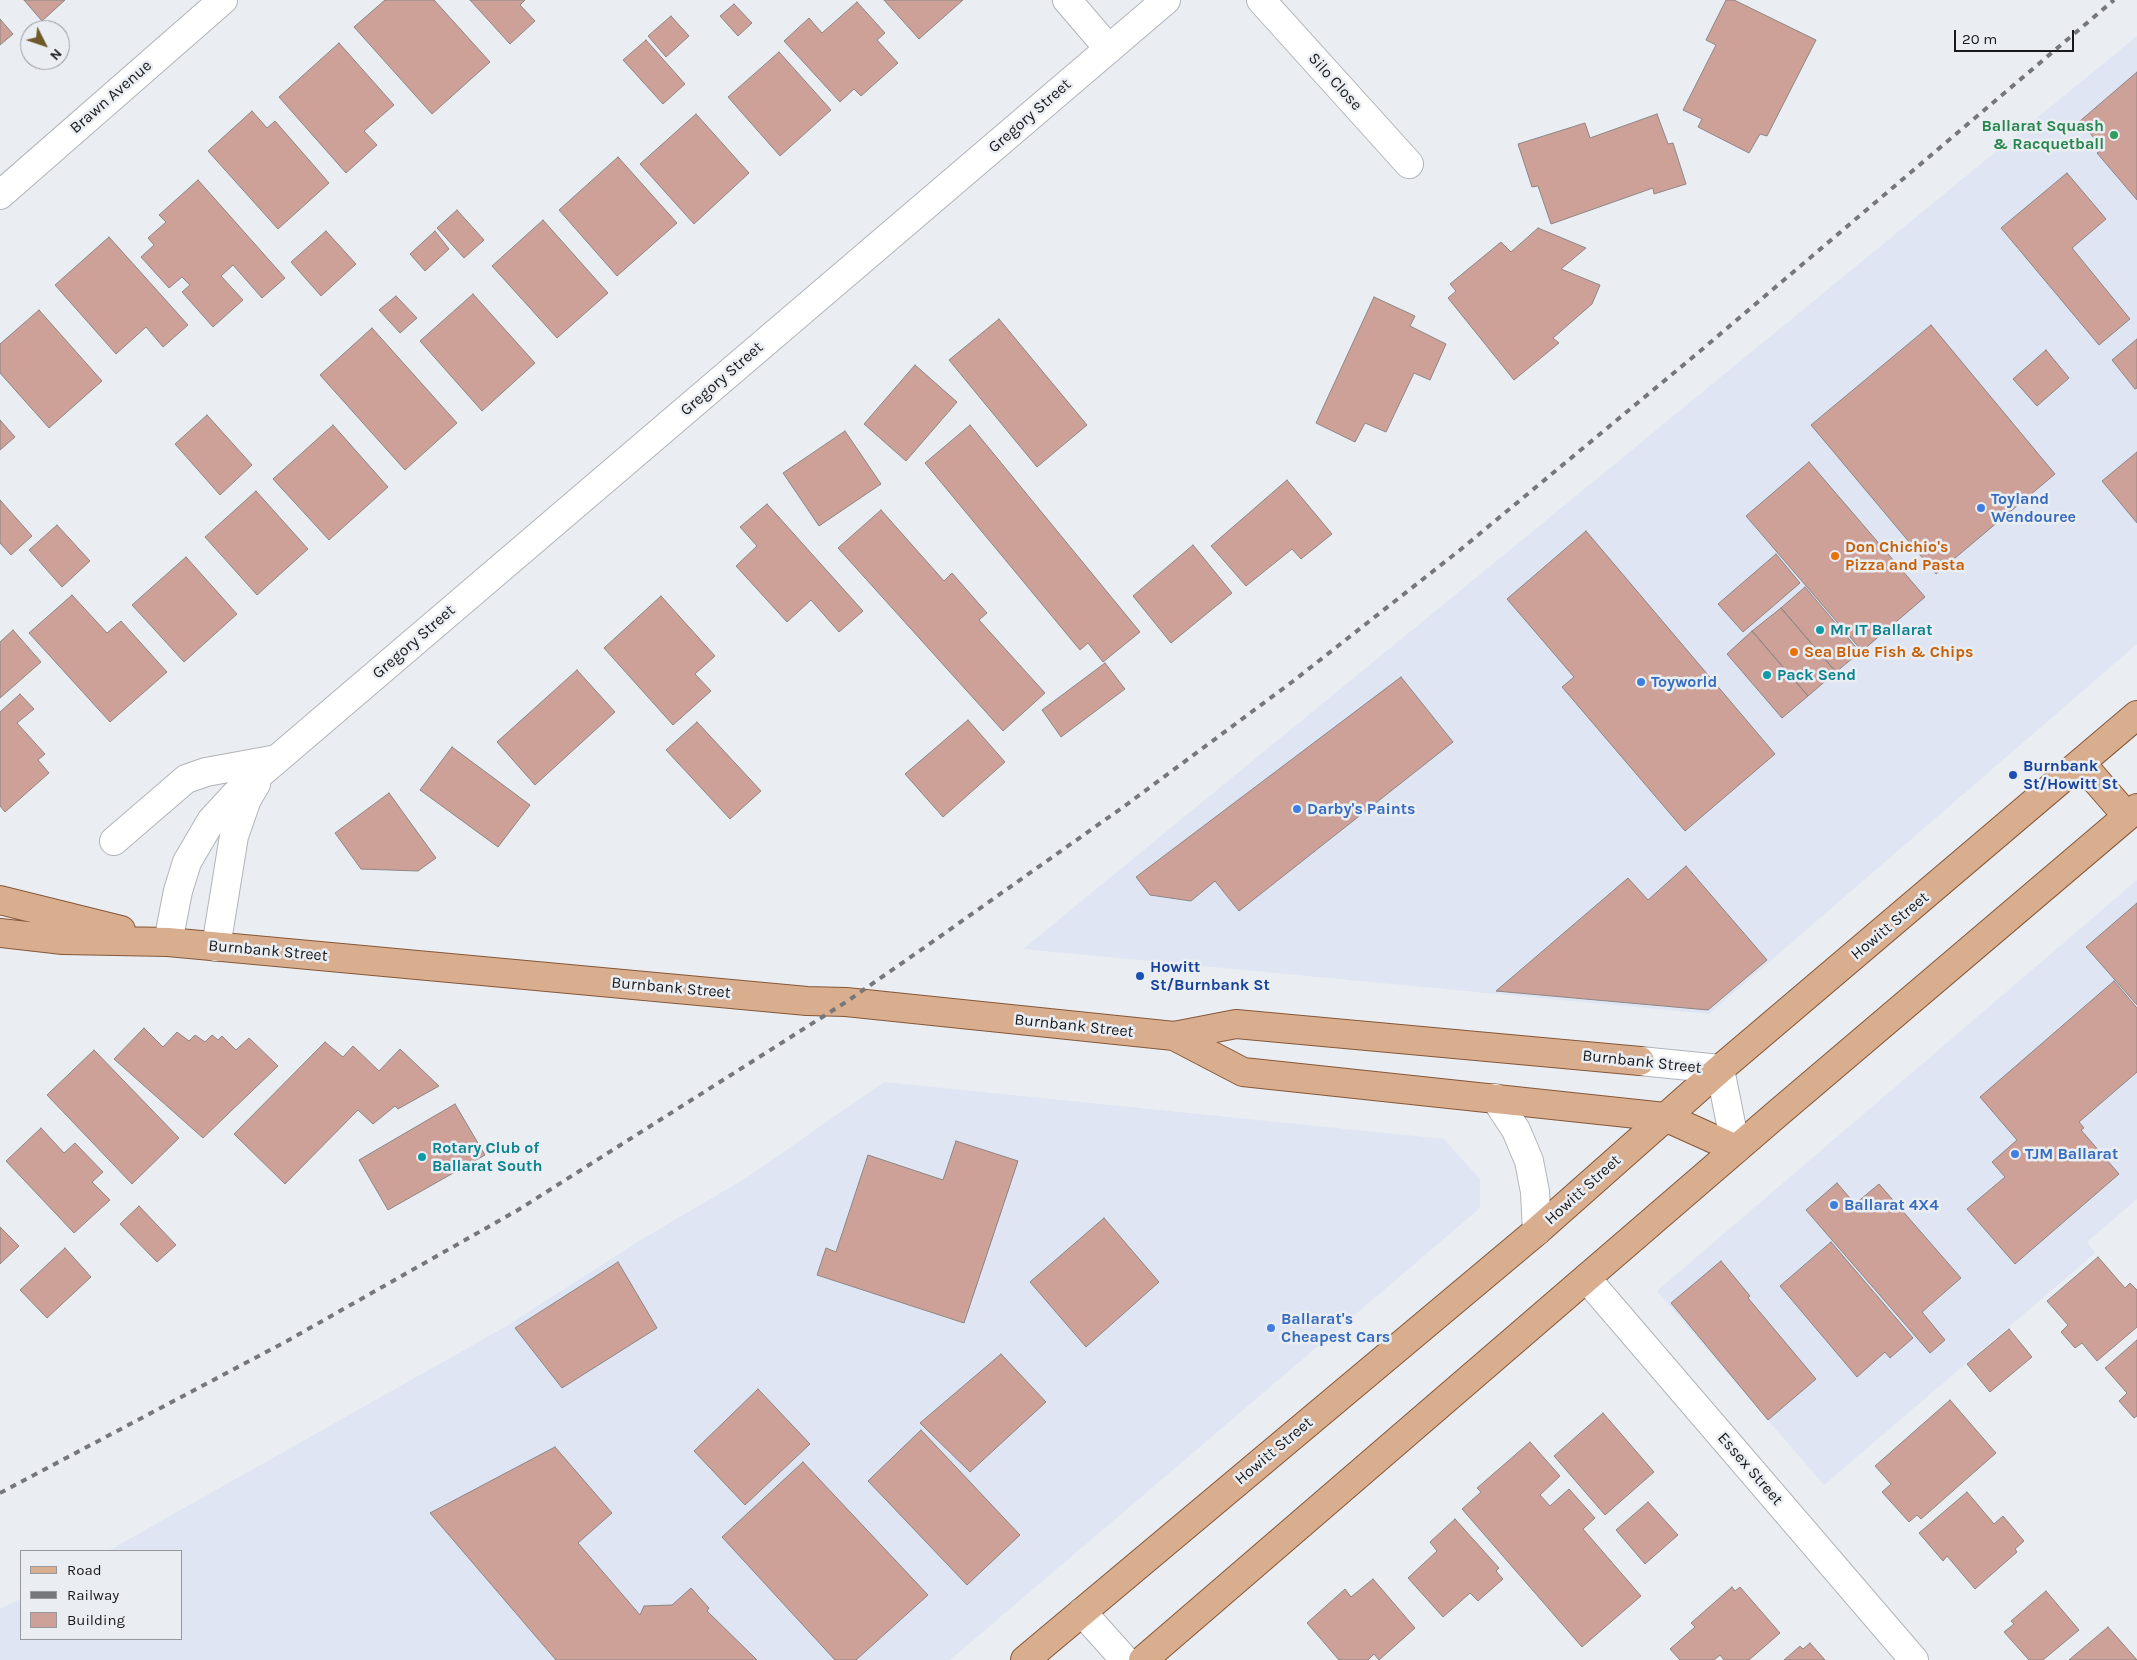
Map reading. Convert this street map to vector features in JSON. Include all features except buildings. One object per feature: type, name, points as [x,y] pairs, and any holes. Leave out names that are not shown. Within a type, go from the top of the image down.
[{"type":"main road","name":"Howitt Street","points":[[1025,1660],[1537,1230],[1720,1069],[2137,715]]},
{"type":"main road","points":[[1143,1660],[1736,1149],[2132,812],[2082,763]]},
{"type":"main road","name":"Burnbank Street","points":[[0,900],[168,942]]},
{"type":"main road","name":"Burnbank Street","points":[[0,933],[63,940],[168,942],[216,946],[807,1001],[846,1002],[1174,1036],[1236,1024],[1640,1061]]},
{"type":"main road","name":"Burnbank Street","points":[[1174,1036],[1243,1072],[1665,1117],[1736,1149]]},
{"type":"street","name":"Brawn Avenue","points":[[0,195],[223,0]]},
{"type":"street","points":[[1067,0],[1109,49]]},
{"type":"street","name":"Gregory Street","points":[[168,942],[182,876],[195,846],[220,809],[1166,0]]},
{"type":"street","name":"Silo Close","points":[[1261,0],[1410,164]]},
{"type":"street","points":[[114,841],[186,778],[206,772],[279,759]]},
{"type":"street","name":"Gregory Street","points":[[216,946],[234,836],[251,791],[264,773],[279,759]]},
{"type":"street","name":"Burnbank Street","points":[[1640,1061],[1720,1069],[1736,1149]]},
{"type":"street","points":[[1495,1098],[1516,1130],[1529,1161],[1535,1192],[1537,1230]]},
{"type":"street","name":"Essex Street","points":[[1587,1279],[1914,1660]]},
{"type":"street","points":[[1082,1612],[1125,1660]]},
{"type":"shaded area","points":[[2137,36],[2137,644],[1709,1014],[1023,949]]},
{"type":"shaded area","points":[[2137,880],[2137,1199],[2087,1242],[2095,1253],[1824,1485],[1657,1291]]},
{"type":"shaded area","points":[[884,1082],[1444,1139],[1480,1179],[1480,1208],[950,1660],[0,1660],[0,1609],[20,1599],[20,1640],[182,1640],[182,1550],[110,1550],[505,1327],[644,1238],[746,1178]]},
{"type":"railway","points":[[0,1493],[287,1341],[518,1210],[846,1002],[928,945],[1126,805],[1292,682],[1460,550],[1699,352],[2114,0]]},
{"type":"place","name":"Ballarat Squash & Racquetball","points":[[2114,135]]},
{"type":"place","name":"Toyland Wendouree","points":[[1981,508]]},
{"type":"place","name":"Don Chichio's Pizza and Pasta","points":[[1835,556]]},
{"type":"place","name":"Mr IT Ballarat","points":[[1820,630]]},
{"type":"place","name":"Sea Blue Fish & Chips","points":[[1794,652]]},
{"type":"place","name":"Pack Send","points":[[1767,675]]},
{"type":"place","name":"Toyworld","points":[[1641,682]]},
{"type":"place","name":"Burnbank St/Howitt St","points":[[2013,775]]},
{"type":"place","name":"Darby's Paints","points":[[1297,809]]},
{"type":"place","name":"Howitt St/Burnbank St","points":[[1140,976]]},
{"type":"place","name":"TJM Ballarat","points":[[2015,1154]]},
{"type":"place","name":"Rotary Club of Ballarat South","points":[[422,1157]]},
{"type":"place","name":"Ballarat 4X4","points":[[1834,1205]]},
{"type":"place","name":"Ballarat's Cheapest Cars","points":[[1271,1328]]}]
